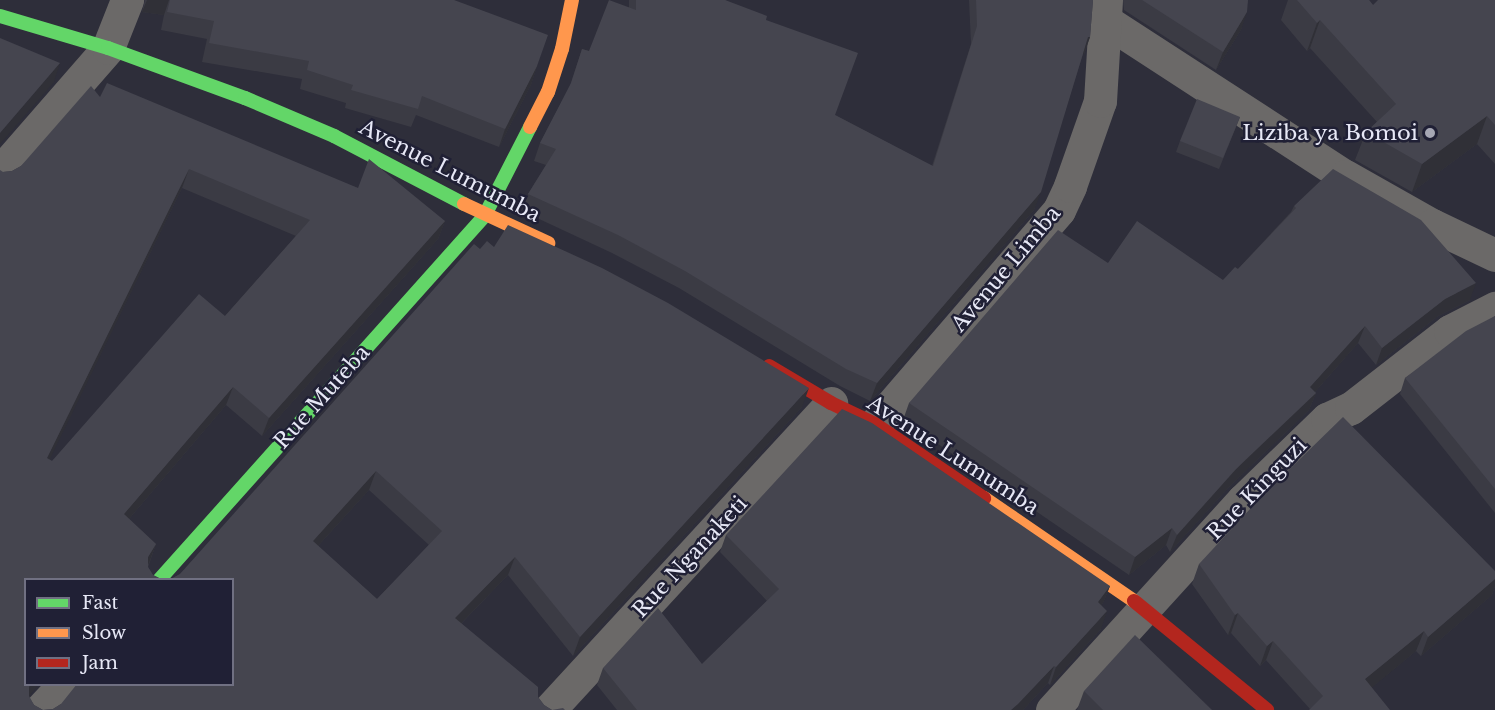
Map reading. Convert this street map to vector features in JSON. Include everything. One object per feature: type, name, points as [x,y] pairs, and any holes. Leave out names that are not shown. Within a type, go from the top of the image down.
[{"type":"street","points":[[0,172],[108,48],[127,0]]},
{"type":"street","name":"Rue Muteba","points":[[160,578],[485,215],[548,92],[562,49],[572,0]]},
{"type":"street","name":"Avenue Limba","points":[[1106,10],[1345,176],[1432,225],[1495,255]]},
{"type":"street","name":"Avenue Limba","points":[[875,424],[1059,210],[1100,101],[1106,10]]},
{"type":"street","name":"Avenue Lumumba","points":[[0,16],[108,48],[245,98],[334,136],[485,215],[560,249]]},
{"type":"street","name":"Rue Kinguzi","points":[[1052,710],[1243,500],[1327,418],[1352,408],[1450,332],[1495,308]]},
{"type":"street","name":"Avenue Lumumba","points":[[761,362],[831,403],[875,424],[1144,608],[1267,710]]},
{"type":"street","name":"Rue Nganaketi","points":[[549,710],[831,403]]},
{"type":"street","points":[[40,710],[62,686]]},
{"type":"building","points":[[170,0],[454,0],[548,35],[537,66],[505,129],[422,96],[418,109],[351,90],[353,85],[307,70],[309,61],[209,43],[214,21],[167,12]]},
{"type":"building","points":[[609,0],[636,10],[636,0],[725,0],[767,16],[766,20],[858,53],[835,115],[933,166],[977,26],[976,0],[1093,0],[1090,37],[1088,37],[1041,192],[877,383],[846,369],[685,271],[618,235],[528,194],[556,149],[540,143],[571,83],[582,49],[589,51]]},
{"type":"building","points":[[1142,0],[1248,0],[1247,12],[1223,52]]},
{"type":"building","points":[[1297,0],[1369,0],[1373,5],[1378,0],[1495,0],[1495,125],[1487,116],[1422,164],[1366,132],[1396,104],[1320,20],[1317,23]]},
{"type":"building","points":[[0,38],[60,63],[0,133]]},
{"type":"building","points":[[107,83],[358,188],[369,159],[445,221],[269,418],[233,387],[124,514],[156,544],[148,557],[148,567],[153,575],[159,578],[24,578],[24,686],[30,686],[29,696],[34,705],[43,710],[0,710],[0,170],[12,171],[21,166],[91,86],[100,97]],"holes":[[[189,169],[310,220],[225,316],[199,294],[52,461],[47,458]]]},
{"type":"building","points":[[1197,99],[1240,117],[1223,158],[1180,141]]},
{"type":"building","points":[[1333,169],[1421,220],[1476,283],[1445,299],[1382,348],[1365,326],[1310,387],[1316,393],[1235,470],[1177,535],[1172,528],[1135,557],[909,403],[1058,230],[1108,263],[1137,221],[1223,280],[1235,267],[1238,269],[1296,208],[1294,206]]},
{"type":"building","points":[[508,225],[602,268],[668,303],[809,388],[580,637],[515,557],[455,618],[538,687],[538,697],[552,710],[43,710],[53,709],[61,704],[75,686],[234,686],[234,578],[173,578],[180,574],[474,244],[480,249],[487,241],[494,247]],"holes":[[[376,471],[442,531],[377,599],[313,541]]]},
{"type":"building","points":[[1495,316],[1495,489],[1405,378],[1466,331]]},
{"type":"building","points":[[842,409],[872,423],[1110,586],[1098,602],[1107,611],[1056,667],[1054,666],[1011,710],[637,710],[603,668],[658,608],[702,664],[779,589],[726,535]]},
{"type":"building","points":[[1343,417],[1495,571],[1495,579],[1428,637],[1424,631],[1365,679],[1390,710],[1309,710],[1323,696],[1273,641],[1267,646],[1238,613],[1235,615],[1199,564],[1264,494]]},
{"type":"building","points":[[1135,635],[1212,710],[1103,710],[1084,691]]},
{"type":"traffic: fast","points":[[0,16],[108,48],[245,98],[334,136],[464,204]]},
{"type":"traffic: fast","points":[[161,578],[485,215],[530,127]]},
{"type":"traffic: slow","points":[[530,127],[548,92],[562,49],[572,0]]},
{"type":"traffic: slow","points":[[464,204],[548,243]]},
{"type":"traffic: slow","points":[[984,498],[1134,601]]},
{"type":"traffic: jam","points":[[769,366],[831,403],[875,424],[984,498]]},
{"type":"traffic: jam","points":[[1134,601],[1267,710]]},
{"type":"place","name":"Liziba ya Bomoi","points":[[1430,133]]}]
